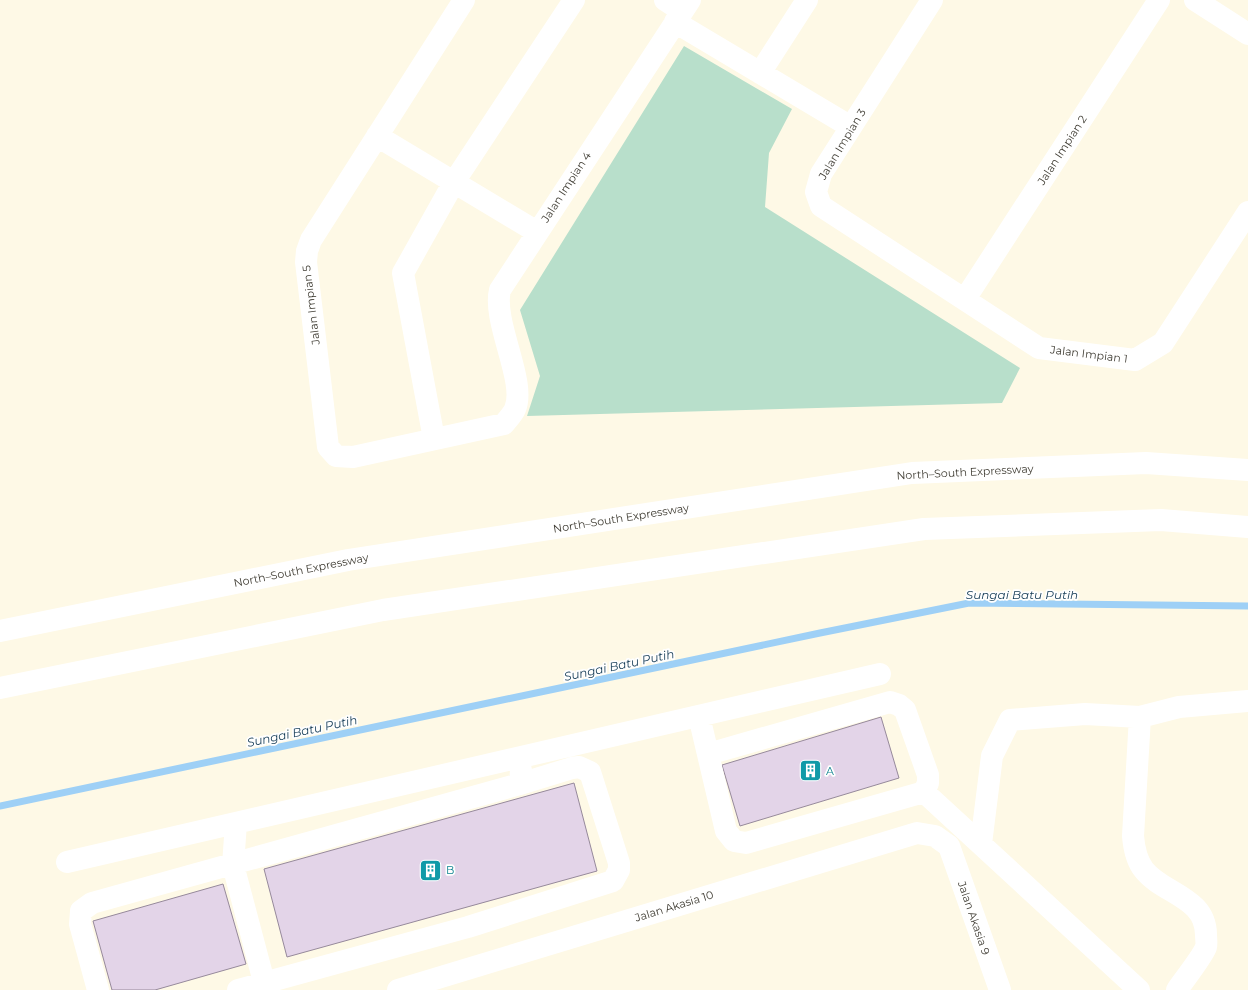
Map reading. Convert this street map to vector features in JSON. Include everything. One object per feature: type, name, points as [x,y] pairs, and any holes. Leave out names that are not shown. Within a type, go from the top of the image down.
[{"type":"main road","name":"Jalan Impian 5","points":[[464,0],[311,240],[307,251],[306,262],[328,447],[336,456],[353,457],[504,424]]},
{"type":"main road","points":[[434,439],[403,273],[454,182],[574,0]]},
{"type":"main road","points":[[760,73],[807,0]]},
{"type":"main road","name":"Jalan Impian 3","points":[[932,0],[821,174],[816,192],[821,206],[964,299]]},
{"type":"main road","name":"Jalan Impian 2","points":[[964,299],[1159,0]]},
{"type":"main road","points":[[1195,0],[1248,34]]},
{"type":"main road","points":[[678,8],[760,73],[851,127]]},
{"type":"main road","name":"Jalan Impian 4","points":[[504,424],[516,408],[517,389],[499,308],[498,296],[503,284],[678,8]]},
{"type":"main road","points":[[377,136],[537,232]]},
{"type":"main road","name":"Jalan Impian 1","points":[[964,299],[1039,348],[1135,360],[1163,344],[1248,212]]},
{"type":"main road","name":"North–South Expressway","points":[[0,631],[348,560],[912,473],[1146,463],[1248,470]]},
{"type":"main road","points":[[0,688],[382,610],[924,529],[1161,520],[1248,527]]},
{"type":"main road","points":[[67,862],[880,674]]},
{"type":"main road","points":[[981,844],[992,756],[1010,720],[1085,714],[1140,717],[1179,706],[1248,701]]},
{"type":"main road","points":[[699,716],[726,831],[734,841],[740,843],[924,792],[928,784],[928,775],[905,710],[899,704],[890,702],[708,754]]},
{"type":"main road","points":[[1140,717],[1133,836],[1134,848],[1138,860],[1144,870],[1153,878],[1196,907],[1206,924],[1206,947],[1177,990]]},
{"type":"main road","points":[[520,784],[522,757]]},
{"type":"main road","points":[[98,990],[80,924],[82,911],[86,906],[92,903],[233,865],[572,768],[579,767],[590,772],[619,863],[619,870],[613,881],[468,927],[238,990]]},
{"type":"main road","points":[[924,792],[1139,990]]},
{"type":"main road","points":[[236,823],[233,865],[264,982]]},
{"type":"main road","name":"Jalan Akasia 10","points":[[398,990],[917,833],[935,836],[949,846]]},
{"type":"main road","name":"Jalan Akasia 9","points":[[949,846],[1000,990]]},
{"type":"green space","points":[[684,46],[792,109],[769,153],[765,207],[1020,368],[1002,403],[527,416],[540,376],[520,310]]},
{"type":"building","name":"A","points":[[881,717],[899,778],[740,826],[722,765]]},
{"type":"building","name":"B","points":[[574,783],[597,871],[287,957],[264,869]]},
{"type":"building","points":[[223,884],[246,964],[155,990],[112,990],[93,921]]},
{"type":"waterway","name":"Sungai Batu Putih","points":[[0,806],[969,603],[1248,606]]},
{"type":"place","name":"A","points":[[810,771]]},
{"type":"place","name":"B","points":[[430,870]]}]
